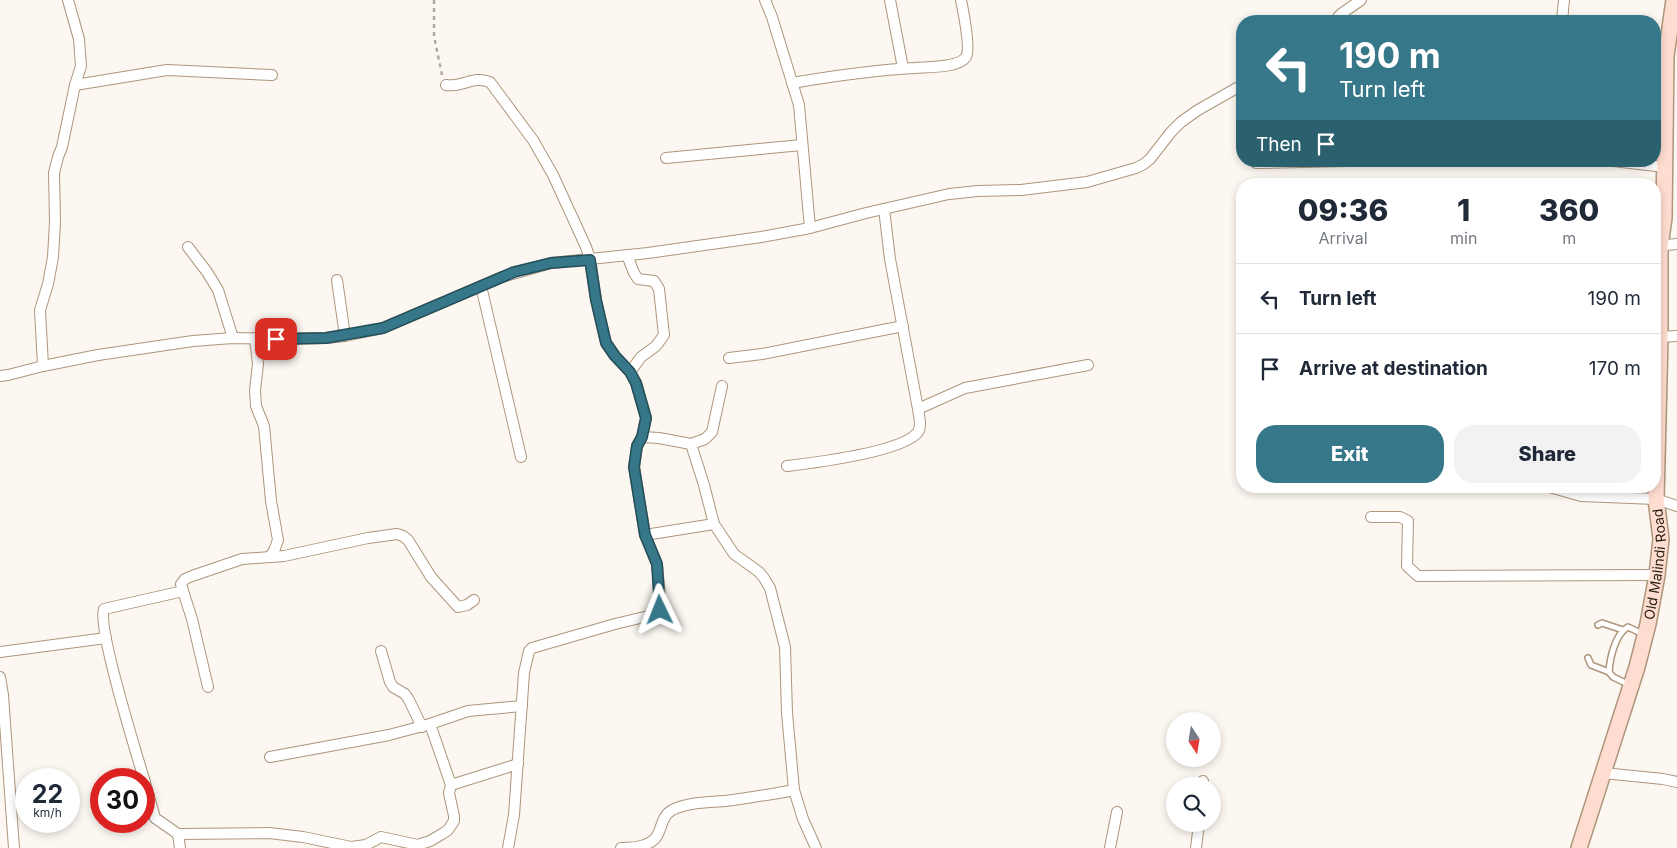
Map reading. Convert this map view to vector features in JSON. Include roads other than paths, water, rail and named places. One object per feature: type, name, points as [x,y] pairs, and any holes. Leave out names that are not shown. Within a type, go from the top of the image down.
[{"type":"main road","name":"Old Malindi Road","points":[[1661,230],[1664,218],[1665,167],[1671,138],[1666,56],[1674,0]]},
{"type":"main road","name":"Old Malindi Road","points":[[1579,848],[1631,686],[1645,635],[1657,575],[1661,539],[1656,493]]},
{"type":"street","points":[[43,366],[40,310],[48,284],[53,257],[55,222],[54,174],[81,66],[79,39],[68,0]]},
{"type":"street","points":[[765,0],[799,105],[810,228]]},
{"type":"street","points":[[890,0],[902,68]]},
{"type":"street","points":[[792,83],[872,70],[947,66],[958,63],[966,58],[968,50],[961,0]]},
{"type":"street","points":[[1340,15],[1362,0]]},
{"type":"street","points":[[1563,15],[1564,0]]},
{"type":"street","points":[[75,85],[167,70],[272,75]]},
{"type":"street","points":[[446,86],[454,86],[479,79],[490,82],[533,140],[586,247],[606,343],[630,372],[636,383],[646,418],[642,437],[637,446],[634,467],[645,535],[657,564],[660,610],[657,614],[615,624],[532,648],[529,651],[522,706],[514,815],[508,848]]},
{"type":"street","points":[[0,376],[98,355],[193,341],[233,338],[310,339],[345,336],[383,328],[514,272],[551,263],[590,260],[761,237],[810,228],[949,194],[1022,190],[1087,182],[1136,168],[1150,160],[1181,122],[1236,88]]},
{"type":"street","points":[[666,158],[802,145]]},
{"type":"street","points":[[1661,167],[1665,167]]},
{"type":"street","points":[[787,466],[834,460],[874,452],[911,437],[918,431],[920,426],[890,259],[884,209]]},
{"type":"street","points":[[1661,246],[1677,244]]},
{"type":"street","points":[[188,247],[218,290],[233,338]]},
{"type":"street","points":[[627,255],[638,279],[654,281],[659,289],[664,335],[656,346],[641,358],[630,372]]},
{"type":"street","points":[[337,280],[345,336]]},
{"type":"street","points":[[481,286],[521,457]]},
{"type":"street","points":[[729,358],[762,354],[903,326]]},
{"type":"street","points":[[1661,337],[1677,336]]},
{"type":"street","points":[[255,338],[258,364],[255,390],[256,406],[264,426],[271,501],[278,540],[270,556]]},
{"type":"street","points":[[918,409],[965,388],[1088,365]]},
{"type":"street","points":[[642,437],[691,444],[705,439],[712,432],[722,386]]},
{"type":"street","points":[[691,444],[714,524],[734,554],[759,572],[770,588],[785,647],[787,713],[794,790],[799,809],[816,848]]},
{"type":"street","points":[[1570,493],[1581,496],[1656,498],[1677,506]]},
{"type":"street","points":[[1371,517],[1400,517],[1408,521],[1407,566],[1418,576],[1657,575]]},
{"type":"street","points":[[645,535],[714,524]]},
{"type":"street","points":[[208,687],[182,582],[192,576],[242,559],[303,552],[368,538],[397,534],[408,540],[431,577],[458,607],[467,606],[474,600]]},
{"type":"street","points":[[141,768],[106,638],[102,613],[104,609],[183,591]]},
{"type":"street","points":[[0,652],[106,638]]},
{"type":"street","points":[[155,818],[178,834],[269,832],[351,847],[366,845],[382,837],[415,845],[422,844],[448,830],[454,821],[448,793],[451,785],[426,726],[405,694],[393,687],[390,682],[381,652]]},
{"type":"street","points":[[0,677],[3,695],[14,848]]},
{"type":"street","points":[[270,757],[389,735],[426,726],[468,711],[522,706]]},
{"type":"street","points":[[451,785],[518,764]]},
{"type":"street","points":[[1604,773],[1677,782]]},
{"type":"street","points":[[621,848],[632,848],[653,840],[657,836],[664,818],[674,810],[708,802],[794,790]]},
{"type":"street","points":[[1110,848],[1117,812]]},
{"type":"street","points":[[1196,848],[1198,832]]},
{"type":"street","points":[[178,834],[180,848]]},
{"type":"lane","points":[[1598,625],[1602,623],[1623,630]]},
{"type":"lane","points":[[1609,672],[1619,634],[1628,627],[1645,635]]},
{"type":"lane","points":[[1588,658],[1591,665],[1609,672],[1613,677],[1631,686]]}]
